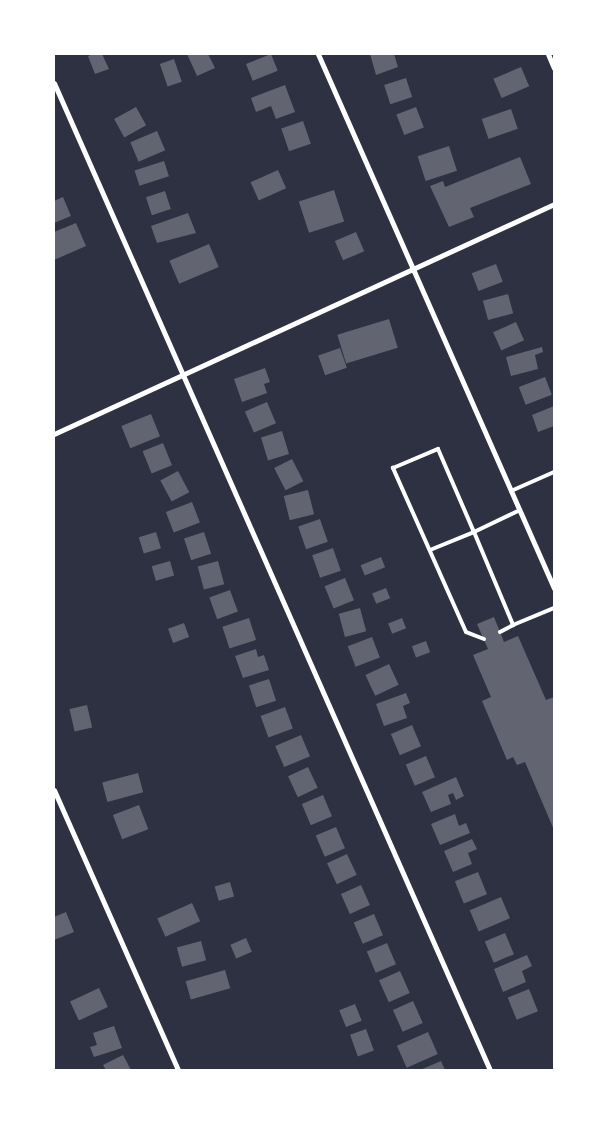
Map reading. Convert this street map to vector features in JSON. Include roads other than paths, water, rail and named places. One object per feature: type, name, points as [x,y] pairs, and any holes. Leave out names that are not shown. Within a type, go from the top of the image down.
[{"type":"street","points":[[318,54],[554,588]]},
{"type":"street","points":[[548,54],[554,68]]},
{"type":"street","points":[[54,83],[181,376],[490,1070]]},
{"type":"street","points":[[54,434],[414,270],[431,258],[554,204]]},
{"type":"street","points":[[54,790],[178,1070]]},
{"type":"lane","points":[[484,639],[466,632],[393,468],[438,449],[512,625]]},
{"type":"lane","points":[[511,491],[554,472]]},
{"type":"lane","points":[[430,550],[520,510]]},
{"type":"lane","points":[[500,632],[512,625],[554,608]]}]
